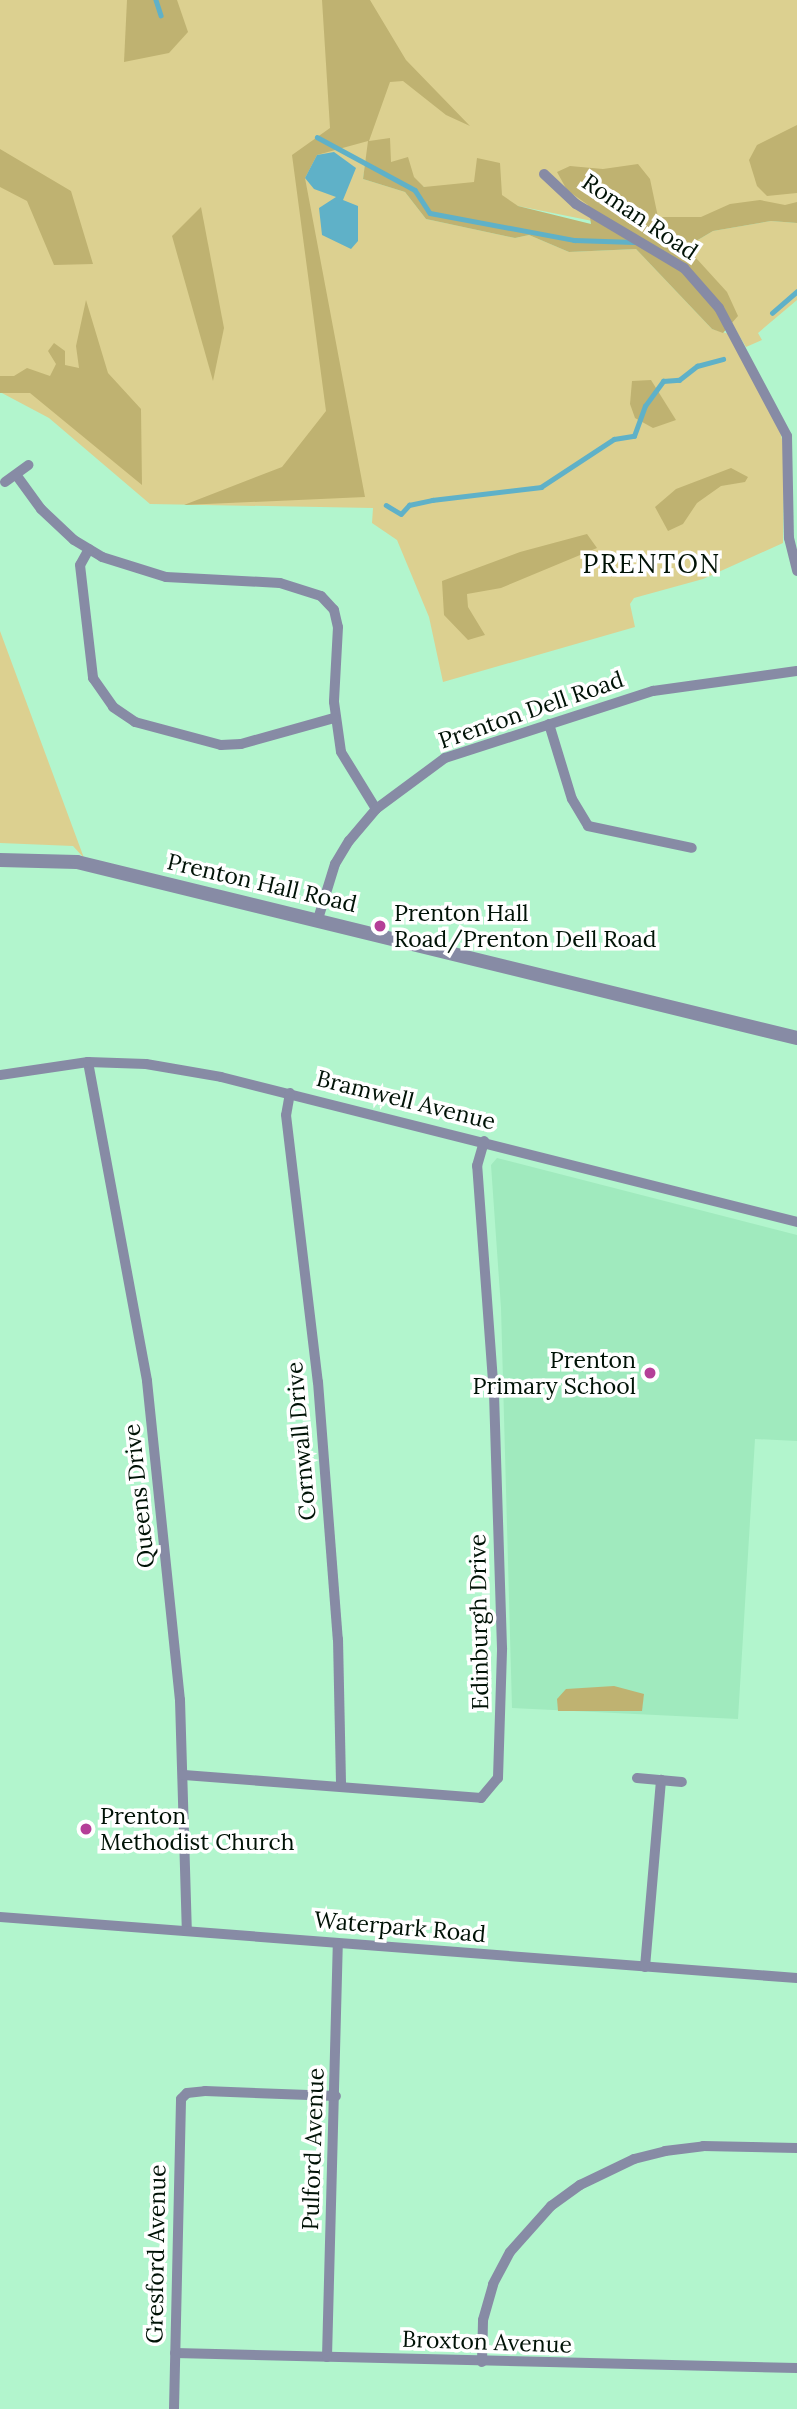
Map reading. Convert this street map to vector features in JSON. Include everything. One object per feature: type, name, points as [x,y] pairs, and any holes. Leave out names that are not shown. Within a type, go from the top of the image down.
[{"type":"street","name":"Roman Road","points":[[544,174],[576,204],[684,268],[719,308],[787,436],[789,538],[797,570]]},
{"type":"street","points":[[5,482],[17,476],[28,465]]},
{"type":"street","points":[[17,476],[41,509],[89,549],[166,577],[280,583],[321,596],[334,610],[338,627],[334,718],[341,752],[376,808]]},
{"type":"street","points":[[89,549],[80,565],[93,678],[113,707],[135,722],[221,744],[241,744],[334,718]]},
{"type":"street","name":"Prenton Dell Road","points":[[318,919],[335,864],[376,808],[445,758],[682,684],[797,671]]},
{"type":"street","points":[[549,724],[572,799],[588,826],[692,848]]},
{"type":"street","name":"Prenton Hall Road","points":[[0,860],[77,862],[797,1038]]},
{"type":"street","name":"Bramwell Avenue","points":[[0,1075],[88,1062],[146,1064],[290,1093],[797,1222]]},
{"type":"street","name":"Queens Drive","points":[[88,1062],[147,1381],[184,1775],[187,1931]]},
{"type":"street","name":"Cornwall Drive","points":[[290,1093],[286,1115],[318,1382],[337,1626],[341,1787]]},
{"type":"street","name":"Edinburgh Drive","points":[[184,1775],[481,1798],[498,1778],[502,1648],[495,1408],[477,1166],[484,1141]]},
{"type":"street","points":[[637,1779],[682,1782]]},
{"type":"street","points":[[645,1967],[661,1780]]},
{"type":"street","name":"Waterpark Road","points":[[0,1917],[797,1978]]},
{"type":"street","name":"Pulford Avenue","points":[[327,2357],[338,1943]]},
{"type":"street","name":"Gresford Avenue","points":[[174,2409],[181,2099],[187,2093],[205,2091],[336,2096]]},
{"type":"street","points":[[482,2362],[483,2320],[493,2284],[510,2252],[551,2206],[580,2185],[634,2159],[665,2151],[703,2146],[797,2148]]},
{"type":"street","name":"Broxton Avenue","points":[[175,2353],[797,2368]]},
{"type":"shaded area","points":[[0,0],[797,0],[797,207],[662,235],[424,187],[366,158],[363,179],[405,192],[426,219],[515,238],[529,235],[569,252],[636,249],[712,329],[729,334],[777,418],[784,448],[783,543],[703,579],[634,598],[630,604],[635,627],[443,682],[429,617],[397,540],[372,523],[373,508],[150,504],[49,418],[0,392]]},
{"type":"shaded area","points":[[127,0],[177,0],[188,32],[169,53],[124,62]]},
{"type":"shaded area","points":[[322,0],[370,0],[406,60],[470,126],[446,115],[403,81],[390,82],[369,141],[390,138],[391,162],[408,157],[414,177],[424,187],[474,182],[477,158],[500,163],[502,195],[518,206],[591,224],[588,205],[567,190],[557,172],[570,166],[603,169],[638,164],[650,179],[658,217],[701,217],[730,204],[760,200],[785,205],[797,202],[797,223],[771,221],[713,231],[686,247],[727,292],[738,316],[723,333],[712,329],[636,249],[569,252],[529,235],[515,238],[426,219],[405,192],[363,179],[368,141],[317,155],[305,178],[365,497],[184,505],[282,467],[326,411],[292,155],[330,128]]},
{"type":"shaded area","points":[[797,125],[797,193],[767,196],[757,186],[749,160],[757,145]]},
{"type":"shaded area","points":[[0,149],[71,191],[93,264],[54,265],[27,201],[0,187]]},
{"type":"shaded area","points":[[201,207],[224,328],[213,381],[172,236]]},
{"type":"shaded area","points":[[771,221],[797,223],[797,300],[758,333],[762,340],[746,347],[686,247],[713,231]]},
{"type":"shaded area","points":[[86,300],[108,373],[141,409],[142,485],[30,393],[0,393],[0,376],[14,376],[27,368],[50,376],[56,364],[48,351],[54,343],[65,351],[65,365],[79,368],[76,346]]},
{"type":"shaded area","points":[[651,380],[676,420],[653,428],[635,418],[630,404],[632,381]]},
{"type":"shaded area","points":[[731,468],[748,477],[745,482],[721,486],[697,503],[683,524],[668,531],[655,507],[676,489]]},
{"type":"shaded area","points":[[587,534],[597,548],[501,588],[467,594],[468,607],[485,635],[468,640],[444,615],[442,581],[520,552]]},
{"type":"shaded area","points":[[0,631],[84,858],[73,846],[0,843]]},
{"type":"shaded area","name":"Prenton Primary School","points":[[497,1158],[797,1235],[797,1441],[755,1439],[738,1719],[512,1708],[501,1308],[491,1165]]},
{"type":"shaded area","points":[[614,1686],[644,1694],[642,1711],[558,1711],[557,1699],[566,1689]]},
{"type":"water","points":[[334,152],[356,168],[343,200],[358,206],[358,241],[351,249],[322,235],[319,208],[336,197],[314,189],[305,178],[317,155]]},
{"type":"waterway","points":[[156,0],[161,15]]},
{"type":"waterway","points":[[317,137],[415,190],[430,213],[574,240],[634,242]]},
{"type":"waterway","points":[[772,313],[797,291]]},
{"type":"waterway","points":[[386,505],[401,514],[409,505],[432,500],[541,487],[614,439],[634,436],[645,406],[663,381],[679,380],[697,366],[723,359]]},
{"type":"place","name":"Prenton Hall Road/Prenton Dell Road","points":[[380,926]]},
{"type":"place","name":"Prenton Primary School","points":[[650,1373]]},
{"type":"place","name":"Prenton Methodist Church","points":[[86,1829]]},
{"type":"district","name":"PRENTON","points":[[652,564]]}]
